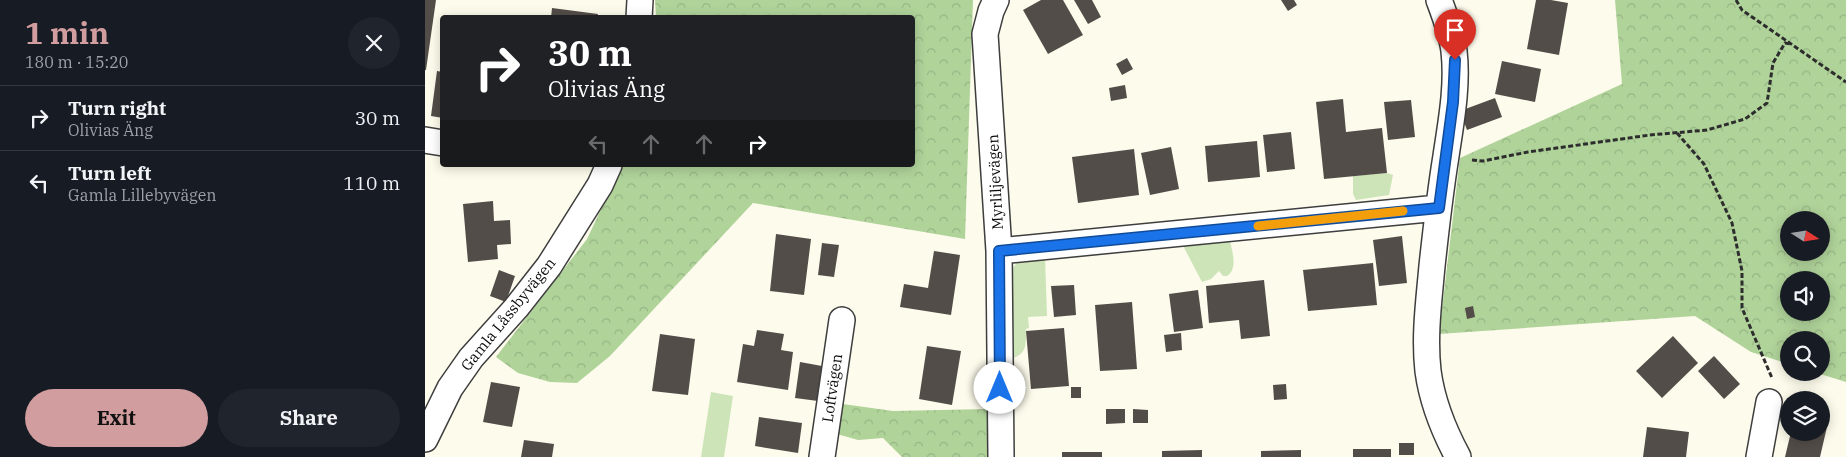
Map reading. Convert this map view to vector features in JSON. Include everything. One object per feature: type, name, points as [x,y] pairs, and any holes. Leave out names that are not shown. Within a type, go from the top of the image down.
[{"type":"street","points":[[639,15],[640,0]]},
{"type":"street","name":"Myrliljevägen","points":[[997,0],[991,11],[985,34],[999,251],[1001,457]]},
{"type":"street","points":[[1439,0],[1454,50],[1455,71],[1453,109],[1428,306],[1428,372],[1441,422],[1458,457]]},
{"type":"street","points":[[425,140],[440,142]]},
{"type":"street","name":"Gamla Låssbyvägen","points":[[425,439],[451,388],[471,358],[516,308],[549,266],[600,186],[605,167]]},
{"type":"street","points":[[999,251],[1439,208]]},
{"type":"street","name":"Loftvägen","points":[[822,457],[841,320]]},
{"type":"street","points":[[1759,457],[1769,402]]},
{"type":"path","points":[[1735,0],[1743,10],[1846,82]]},
{"type":"path","points":[[1446,156],[1483,161],[1528,152],[1650,134],[1707,130],[1745,119],[1767,103],[1773,63],[1785,43],[1791,44]]},
{"type":"path","points":[[1676,132],[1704,164],[1732,223],[1742,271],[1742,308],[1773,381],[1769,402]]},
{"type":"green space","points":[[655,0],[973,0],[965,239],[753,203],[610,356],[577,383],[550,382],[518,373],[496,357],[587,239],[623,167],[915,167],[915,15],[656,15]]},
{"type":"green space","points":[[1615,0],[1846,0],[1846,382],[1830,377],[1830,331],[1780,331],[1780,361],[1751,352],[1695,316],[1439,334],[1460,158],[1622,84]]},
{"type":"green space","points":[[1387,173],[1393,175],[1389,195],[1356,200],[1353,194],[1353,176]]},
{"type":"green space","points":[[1228,233],[1234,262],[1231,272],[1227,276],[1223,276],[1219,271],[1211,279],[1202,282],[1180,240]]},
{"type":"green space","points":[[1045,257],[1047,316],[1028,317],[1029,328],[1026,329],[1024,349],[1018,356],[1007,360],[1009,273],[1019,260]]},
{"type":"green space","points":[[711,392],[733,396],[724,457],[701,457]]},
{"type":"green space","points":[[843,404],[893,411],[988,409],[988,457],[902,457],[883,438],[858,440],[837,434],[836,420]]},
{"type":"building","points":[[425,0],[436,0],[426,70],[425,70]]},
{"type":"building","points":[[1041,0],[1063,0],[1083,35],[1048,54],[1023,10]]},
{"type":"building","points":[[1074,0],[1092,0],[1101,17],[1088,24]]},
{"type":"building","points":[[1281,0],[1294,0],[1297,5],[1288,11]]},
{"type":"building","points":[[1536,0],[1568,3],[1559,55],[1527,49]]},
{"type":"building","points":[[552,8],[598,14],[598,15],[551,15]]},
{"type":"building","points":[[1127,58],[1133,69],[1122,75],[1116,64]]},
{"type":"building","points":[[1502,61],[1541,69],[1535,102],[1495,94]]},
{"type":"building","points":[[437,71],[440,72],[440,118],[431,116]]},
{"type":"building","points":[[1125,85],[1127,98],[1111,101],[1109,88]]},
{"type":"building","points":[[1495,98],[1502,117],[1467,130],[1460,111]]},
{"type":"building","points":[[1343,99],[1346,132],[1382,128],[1387,173],[1324,179],[1316,102]]},
{"type":"building","points":[[1411,100],[1415,137],[1388,140],[1384,102]]},
{"type":"building","points":[[1291,132],[1295,169],[1267,172],[1263,135]]},
{"type":"building","points":[[1257,141],[1260,177],[1208,182],[1205,146]]},
{"type":"building","points":[[1171,147],[1179,189],[1150,195],[1141,153]]},
{"type":"building","points":[[1134,149],[1139,195],[1078,203],[1072,157]]},
{"type":"building","points":[[493,201],[494,221],[510,220],[511,244],[497,245],[498,259],[468,262],[463,204]]},
{"type":"building","points":[[776,234],[811,239],[804,295],[770,291]]},
{"type":"building","points":[[1402,236],[1407,283],[1379,286],[1373,240]]},
{"type":"building","points":[[822,243],[839,245],[834,277],[818,275]]},
{"type":"building","points":[[934,251],[960,255],[951,315],[900,307],[904,284],[928,288]]},
{"type":"building","points":[[1373,263],[1377,305],[1308,311],[1303,270]]},
{"type":"building","points":[[499,270],[515,276],[506,302],[490,296]]},
{"type":"building","points":[[1264,280],[1270,336],[1241,339],[1239,320],[1209,323],[1206,286]]},
{"type":"building","points":[[1074,285],[1076,315],[1054,317],[1051,286]]},
{"type":"building","points":[[1198,290],[1203,328],[1174,332],[1169,294]]},
{"type":"building","points":[[1132,302],[1137,369],[1100,371],[1095,305]]},
{"type":"building","points":[[1473,306],[1475,317],[1467,319],[1465,308]]},
{"type":"building","points":[[1064,328],[1069,386],[1031,389],[1026,331]]},
{"type":"building","points":[[757,330],[784,334],[781,350],[793,352],[788,390],[737,382],[743,344],[754,346]]},
{"type":"building","points":[[1181,333],[1182,350],[1166,352],[1164,335]]},
{"type":"building","points":[[660,334],[695,339],[688,395],[652,391]]},
{"type":"building","points":[[1673,336],[1698,363],[1662,398],[1636,371]]},
{"type":"building","points":[[927,346],[961,351],[952,405],[919,399]]},
{"type":"building","points":[[1714,356],[1740,384],[1724,399],[1698,371]]},
{"type":"building","points":[[800,362],[822,366],[818,401],[795,398]]},
{"type":"building","points":[[491,382],[520,387],[512,427],[483,422]]},
{"type":"building","points":[[1286,384],[1287,399],[1274,400],[1273,385]]},
{"type":"building","points":[[1071,387],[1081,387],[1081,398],[1071,398]]},
{"type":"building","points":[[1106,409],[1125,409],[1125,423],[1106,424]]},
{"type":"building","points":[[1133,409],[1148,410],[1148,423],[1133,423]]},
{"type":"building","points":[[759,417],[802,423],[798,453],[755,446]]},
{"type":"building","points":[[1647,427],[1689,432],[1686,457],[1643,457]]},
{"type":"building","points":[[524,440],[554,444],[552,457],[521,457]]},
{"type":"building","points":[[1789,441],[1824,441],[1820,457],[1785,457]]},
{"type":"building","points":[[1399,443],[1414,443],[1414,455],[1399,455]]},
{"type":"building","points":[[1353,449],[1391,449],[1391,457],[1353,457]]},
{"type":"building","points":[[1202,450],[1202,457],[1162,457],[1162,451]]},
{"type":"building","points":[[1301,450],[1301,457],[1261,457],[1261,451]]},
{"type":"building","points":[[1062,452],[1102,452],[1102,457],[1062,457]]},
{"type":"slow traffic","points":[[1258,226],[1403,211]]},
{"type":"route","points":[[1000,388],[999,251],[1439,208],[1453,102],[1455,60]]}]
